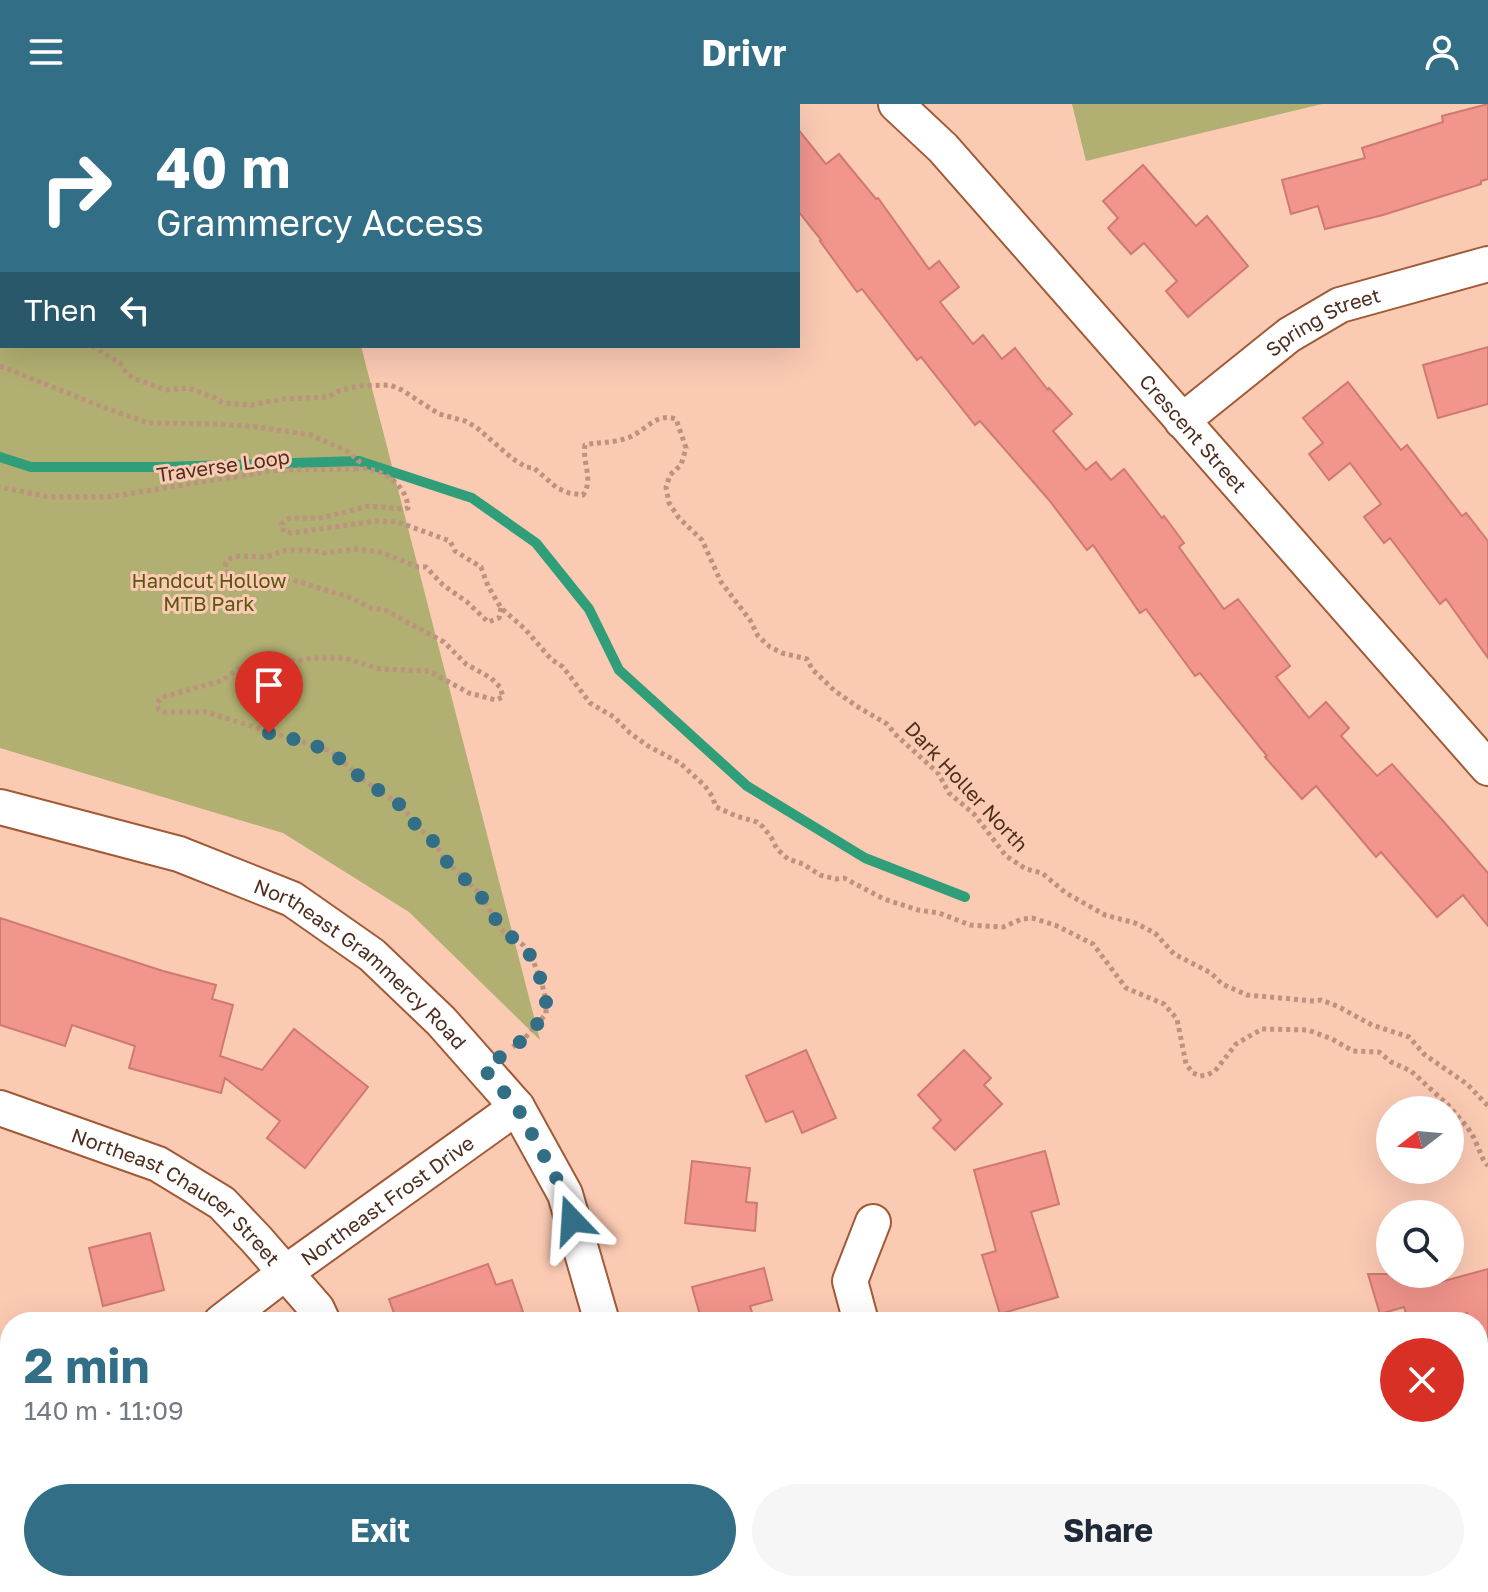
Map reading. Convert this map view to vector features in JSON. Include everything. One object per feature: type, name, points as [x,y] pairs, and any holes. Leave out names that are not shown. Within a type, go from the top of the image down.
[{"type":"street","name":"Crescent Street","points":[[896,104],[943,148],[1488,768]]},
{"type":"street","name":"Spring Street","points":[[1182,421],[1289,335],[1340,305],[1488,264]]},
{"type":"street","name":"Northeast Grammercy Road","points":[[0,807],[179,854],[292,899],[372,955],[441,1021],[517,1107],[565,1194],[599,1312]]},
{"type":"street","name":"Northeast Frost Drive","points":[[234,1312],[517,1107]]},
{"type":"street","name":"Northeast Chaucer Street","points":[[0,1108],[158,1164],[222,1203],[318,1312]]},
{"type":"street","points":[[858,1312],[850,1281],[873,1222]]},
{"type":"path","name":"Dark Holler North","points":[[95,348],[120,363],[127,374],[138,380],[166,390],[188,388],[223,403],[251,405],[283,399],[328,397],[359,386],[390,385],[439,414],[476,427],[513,459],[534,468],[557,488],[583,495],[588,488],[583,456],[585,445],[598,442],[607,444],[632,436],[657,419],[669,416],[676,419],[686,448],[681,465],[670,475],[666,487],[669,503],[679,518],[702,540],[721,582],[750,620],[758,636],[782,653],[807,659],[812,669],[835,691],[887,724],[938,773],[949,793],[974,814],[1006,856],[1026,869],[1042,873],[1066,893],[1105,915],[1135,923],[1155,933],[1174,954],[1211,973],[1222,984],[1247,995],[1321,1000],[1372,1025],[1409,1037],[1425,1055],[1467,1084],[1488,1106]]},
{"type":"path","name":"Traverse Loop","points":[[0,366],[149,423],[231,425],[311,435],[347,451],[359,461],[355,469],[278,470],[108,497],[49,497],[0,487]]},
{"type":"path","points":[[355,469],[365,467],[384,474],[402,491],[408,508],[369,506],[321,518],[290,518],[281,524],[284,532],[377,521],[398,522],[450,541],[455,551],[481,567],[501,608],[551,659],[563,667],[590,703],[614,717],[648,746],[680,763],[705,786],[716,807],[757,822],[788,859],[820,875],[844,878],[884,899],[939,913],[970,925],[1003,927],[1032,918],[1055,925],[1093,944],[1126,988],[1164,1004],[1177,1019],[1186,1064],[1200,1076],[1215,1071],[1236,1044],[1262,1029],[1308,1030],[1353,1051],[1379,1052],[1391,1062],[1411,1071],[1447,1104],[1468,1128],[1488,1166]]},
{"type":"path","points":[[484,1069],[524,1039],[546,1014],[544,990],[532,958],[523,945],[503,931],[479,893],[445,860],[435,843],[413,822],[403,807],[362,779],[331,751],[206,712],[164,712],[159,710],[157,703],[162,697],[221,681],[255,661],[276,658],[297,661],[344,658],[380,669],[429,671],[469,693],[496,700],[503,697],[500,687],[491,678],[466,664],[444,642],[423,633],[394,614],[290,579],[251,574],[234,577],[227,574],[226,563],[239,556],[266,557],[286,550],[324,553],[357,549],[380,552],[418,567],[426,567],[488,622],[499,618],[517,622]]},
{"type":"path","points":[[499,618],[501,608]]},
{"type":"green space","points":[[1072,104],[1322,104],[1086,161]]},
{"type":"green space","name":"Handcut Hollow MTB Park","points":[[0,348],[362,348],[540,1040],[409,912],[283,833],[0,748]]},
{"type":"building","points":[[1488,104],[1488,179],[1481,181],[1481,184],[1383,215],[1325,229],[1318,206],[1291,214],[1282,180],[1365,158],[1362,148],[1443,122],[1442,116]]},
{"type":"building","points":[[800,132],[826,164],[839,154],[878,198],[929,269],[939,261],[959,287],[940,302],[973,344],[983,335],[1002,359],[1015,348],[1048,390],[1072,414],[1053,431],[1086,470],[1096,462],[1111,480],[1124,469],[1184,543],[1179,547],[1224,609],[1238,599],[1290,666],[1276,677],[1309,718],[1326,702],[1349,728],[1341,736],[1377,776],[1392,764],[1444,822],[1488,873],[1488,926],[1463,895],[1437,917],[1381,852],[1376,857],[1316,786],[1302,799],[1200,673],[1195,676],[1146,609],[1140,613],[1093,545],[1087,550],[1049,500],[980,421],[975,425],[921,357],[917,360],[862,289],[857,292],[800,214]]},
{"type":"building","points":[[1143,165],[1196,226],[1207,216],[1248,266],[1188,317],[1166,291],[1177,281],[1144,243],[1131,254],[1108,228],[1118,218],[1103,201]]},
{"type":"building","points":[[1488,347],[1488,404],[1438,418],[1423,365]]},
{"type":"building","points":[[1348,382],[1401,450],[1407,445],[1462,516],[1466,513],[1488,541],[1488,658],[1446,599],[1440,604],[1390,538],[1384,543],[1364,517],[1381,504],[1350,463],[1329,480],[1309,454],[1323,443],[1303,418]]},
{"type":"building","points":[[0,918],[216,985],[212,999],[233,1005],[220,1056],[262,1070],[294,1029],[368,1087],[305,1168],[267,1138],[280,1121],[225,1078],[221,1093],[129,1068],[135,1046],[72,1025],[65,1046],[0,1025]]},
{"type":"building","points":[[806,1050],[836,1118],[802,1133],[793,1111],[766,1122],[746,1076]]},
{"type":"building","points":[[964,1050],[991,1078],[984,1085],[1002,1104],[955,1150],[933,1128],[941,1120],[918,1095]]},
{"type":"building","points":[[1045,1151],[1059,1204],[1031,1212],[1058,1297],[999,1312],[982,1255],[996,1251],[974,1170]]},
{"type":"building","points":[[692,1161],[750,1168],[746,1202],[757,1203],[755,1231],[685,1223]]},
{"type":"building","points":[[150,1233],[164,1290],[103,1306],[89,1248]]},
{"type":"building","points":[[488,1264],[496,1285],[512,1280],[523,1312],[394,1312],[389,1299]]},
{"type":"building","points":[[764,1268],[772,1300],[750,1306],[752,1312],[699,1312],[692,1287]]},
{"type":"building","points":[[1488,1269],[1488,1312],[1406,1312],[1404,1307],[1379,1312],[1368,1274],[1376,1274],[1376,1288],[1464,1288],[1464,1276]]},
{"type":"waterway","points":[[0,457],[31,467],[359,461],[472,498],[536,543],[589,609],[619,670],[747,786],[865,858],[965,897]]},
{"type":"route","points":[[269,733],[331,751],[362,779],[403,807],[413,822],[435,843],[445,860],[479,893],[503,931],[523,945],[532,958],[546,1000],[546,1014],[524,1039],[484,1069],[517,1107],[565,1194],[572,1220]]}]
